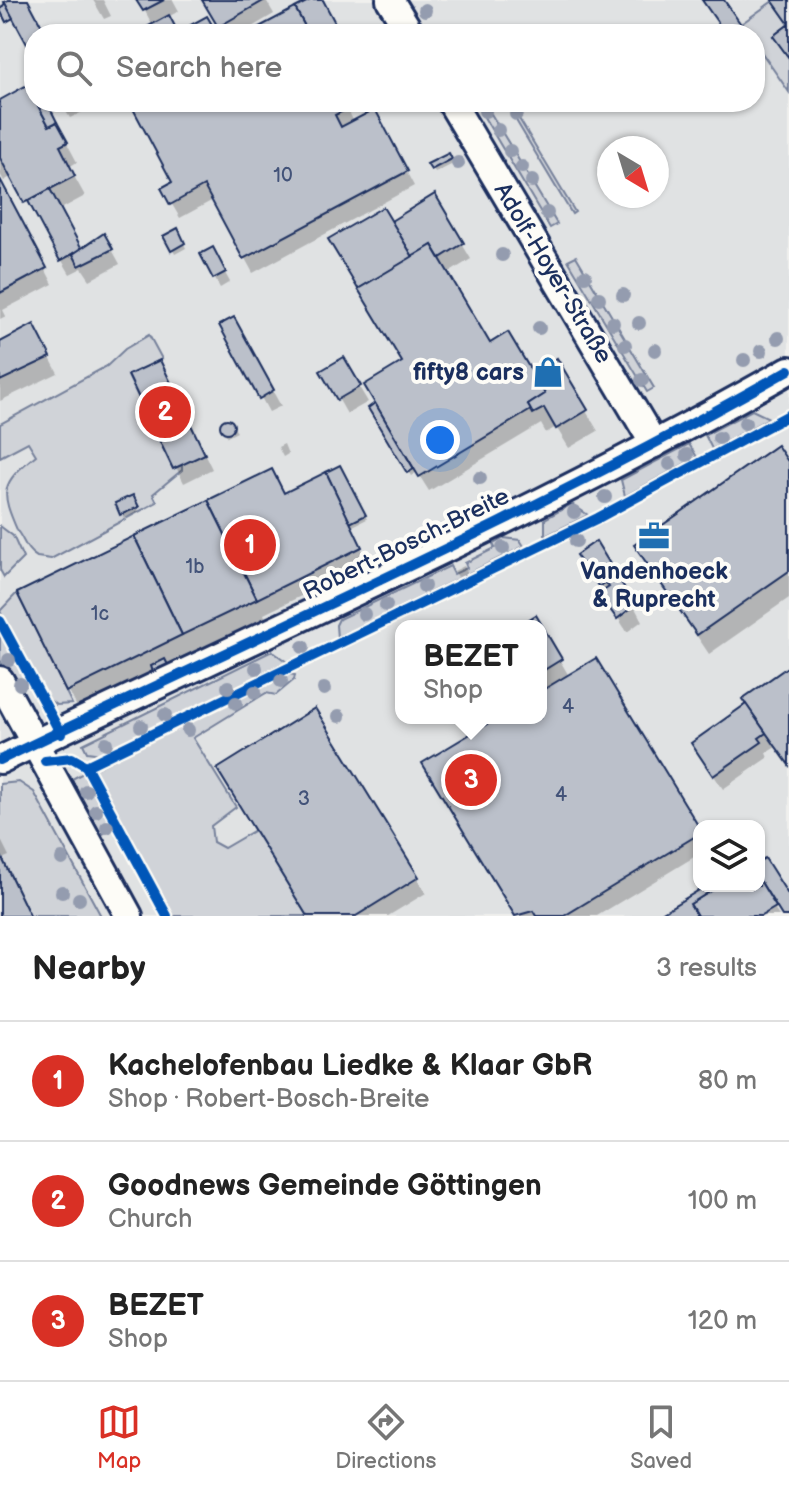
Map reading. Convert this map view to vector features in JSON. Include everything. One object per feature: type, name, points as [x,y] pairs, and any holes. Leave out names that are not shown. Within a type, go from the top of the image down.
[{"type":"street","points":[[390,0],[405,24]]},
{"type":"street","name":"Adolf-Hoyer-Straße","points":[[457,112],[654,444]]},
{"type":"street","name":"Robert-Bosch-Breite","points":[[0,760],[61,734],[388,576],[654,444],[789,370]]},
{"type":"street","points":[[0,680],[129,916]]},
{"type":"shaded area","points":[[0,0],[789,0],[789,916],[0,916]]},
{"type":"shaded area","points":[[773,1],[789,24],[773,36],[789,58],[789,92],[765,57],[765,24],[741,24]]},
{"type":"shaded area","points":[[481,112],[490,112],[557,224],[550,228]]},
{"type":"shaded area","points":[[511,112],[515,112],[575,212],[572,214]]},
{"type":"shaded area","points":[[576,256],[654,388],[647,392],[568,260]]},
{"type":"shaded area","points":[[149,335],[162,359],[128,376],[173,469],[182,465],[182,470],[153,494],[157,502],[51,559],[37,557],[18,532],[6,497],[15,474],[36,455],[28,442],[0,457],[0,424],[107,366],[125,349]]},
{"type":"shaded area","points":[[752,410],[769,418],[712,449],[705,435]]},
{"type":"shaded area","points":[[689,444],[697,457],[625,496],[621,480]]},
{"type":"shaded area","points":[[572,504],[588,515],[545,536],[545,519]]},
{"type":"shaded area","points":[[0,526],[13,536],[23,558],[4,577],[0,570]]},
{"type":"shaded area","points":[[504,538],[520,540],[524,546],[337,638],[339,619],[450,566],[454,574],[467,568],[465,563],[495,548],[493,544]]},
{"type":"shaded area","points":[[17,593],[72,704],[56,705],[46,697],[0,611]]},
{"type":"shaded area","points":[[0,633],[28,685],[16,691],[0,660]]},
{"type":"shaded area","points":[[272,651],[287,662],[102,754],[87,752],[83,744]]},
{"type":"shaded area","points":[[286,674],[295,675],[294,680],[276,695],[266,693],[193,738],[236,807],[211,826],[213,842],[224,848],[255,830],[307,916],[172,916],[93,770]]},
{"type":"shaded area","points":[[83,773],[113,828],[101,835],[72,779]]},
{"type":"shaded area","points":[[19,782],[34,792],[101,916],[30,916],[0,854],[0,784]]},
{"type":"building","points":[[28,0],[41,24],[24,24],[24,39],[4,2]]},
{"type":"building","points":[[136,0],[164,0],[143,11]]},
{"type":"building","points":[[202,0],[265,0],[223,24],[216,24]]},
{"type":"building","points":[[310,0],[323,0],[336,24],[304,24],[295,8]]},
{"type":"building","points":[[702,0],[724,0],[740,23],[719,24]]},
{"type":"building","points":[[772,0],[789,0],[789,24]]},
{"type":"building","points":[[5,3],[13,18],[6,22],[0,10]]},
{"type":"building","points":[[295,8],[304,24],[265,24]]},
{"type":"building","points":[[169,15],[174,24],[152,24]]},
{"type":"building","points":[[207,16],[212,24],[192,24]]},
{"type":"building","points":[[789,24],[789,58],[773,36]]},
{"type":"building","points":[[24,87],[24,112],[41,112],[49,126],[57,122],[68,142],[60,146],[75,176],[24,203],[0,158],[0,100]]},
{"type":"building","points":[[41,112],[52,112],[57,122],[49,126]]},
{"type":"building","points":[[135,112],[341,112],[335,115],[341,127],[369,112],[377,112],[408,171],[243,259],[204,186],[170,205],[161,188],[172,182]]},
{"type":"building","points":[[449,153],[452,159],[431,170],[427,164]]},
{"type":"building","points":[[0,179],[47,268],[0,293]]},
{"type":"building","points":[[50,189],[82,249],[60,261],[28,201]]},
{"type":"building","points":[[435,194],[464,243],[440,258],[432,245],[413,257],[391,221]]},
{"type":"building","points":[[383,207],[413,257],[358,289],[328,239]]},
{"type":"building","points":[[178,228],[185,243],[171,251],[163,236]]},
{"type":"building","points":[[104,233],[113,249],[79,266],[73,254]]},
{"type":"building","points":[[432,245],[490,343],[508,332],[545,394],[528,405],[531,410],[419,477],[364,385],[402,362],[358,289]]},
{"type":"building","points":[[213,247],[226,272],[213,279],[200,254]]},
{"type":"building","points":[[234,317],[274,390],[259,399],[219,325]]},
{"type":"building","points":[[34,324],[51,357],[0,381],[0,342]]},
{"type":"building","points":[[344,357],[361,386],[337,400],[320,371]]},
{"type":"building","points":[[557,358],[588,410],[556,429],[544,408],[533,414],[528,405],[545,394],[533,373]]},
{"type":"building","points":[[160,360],[205,454],[173,469],[128,375]]},
{"type":"building","points":[[375,403],[414,469],[407,473],[368,408]]},
{"type":"building","points":[[227,419],[234,426],[227,433],[220,426]]},
{"type":"building","points":[[777,445],[789,463],[789,571],[697,635],[634,545]]},
{"type":"building","points":[[340,465],[366,515],[350,523],[326,472]]},
{"type":"building","points":[[272,469],[284,493],[326,472],[362,547],[257,599],[208,500]]},
{"type":"building","points":[[133,495],[139,507],[120,515],[115,503]]},
{"type":"building","points":[[208,500],[257,599],[182,635],[134,536]]},
{"type":"building","points":[[134,536],[182,635],[66,692],[17,593]]},
{"type":"building","points":[[596,541],[635,605],[617,619],[599,594],[609,587],[605,582],[599,587],[576,555]]},
{"type":"building","points":[[547,634],[562,659],[547,668]]},
{"type":"building","points":[[596,658],[695,820],[693,838],[564,916],[536,916],[533,911],[515,916],[422,763],[487,724],[547,724],[547,687]]},
{"type":"building","points":[[165,659],[168,665],[153,672],[151,666]]},
{"type":"building","points":[[789,666],[789,765],[742,699]]},
{"type":"building","points":[[746,704],[766,733],[759,738],[762,742],[713,776],[691,743]]},
{"type":"building","points":[[315,708],[419,877],[356,916],[307,916],[217,769]]},
{"type":"building","points":[[0,854],[30,916],[0,916]]},
{"type":"building","points":[[765,858],[789,896],[789,916],[782,916],[765,889]]},
{"type":"building","points":[[765,889],[776,907],[761,916],[697,916],[690,904],[709,892],[765,892]]},
{"type":"building","points":[[696,892],[709,892],[690,904],[697,916],[665,916],[663,912]]},
{"type":"cycle path","points":[[0,760],[497,524],[789,370]]},
{"type":"cycle path","points":[[86,766],[598,518],[789,415]]},
{"type":"cycle path","points":[[0,621],[61,734]]},
{"type":"cycle path","points":[[45,761],[72,758],[86,766],[167,916]]},
{"type":"place","name":"fifty8 cars","points":[[548,372]]},
{"type":"place","name":"Goodnews Gemeinde Göttingen","points":[[165,412]]},
{"type":"place","name":"Vandenhoeck & Ruprecht","points":[[654,536]]},
{"type":"place","name":"Kachelofenbau Liedke & Klaar GbR","points":[[250,545]]},
{"type":"place","name":"BEZET","points":[[471,780]]}]
